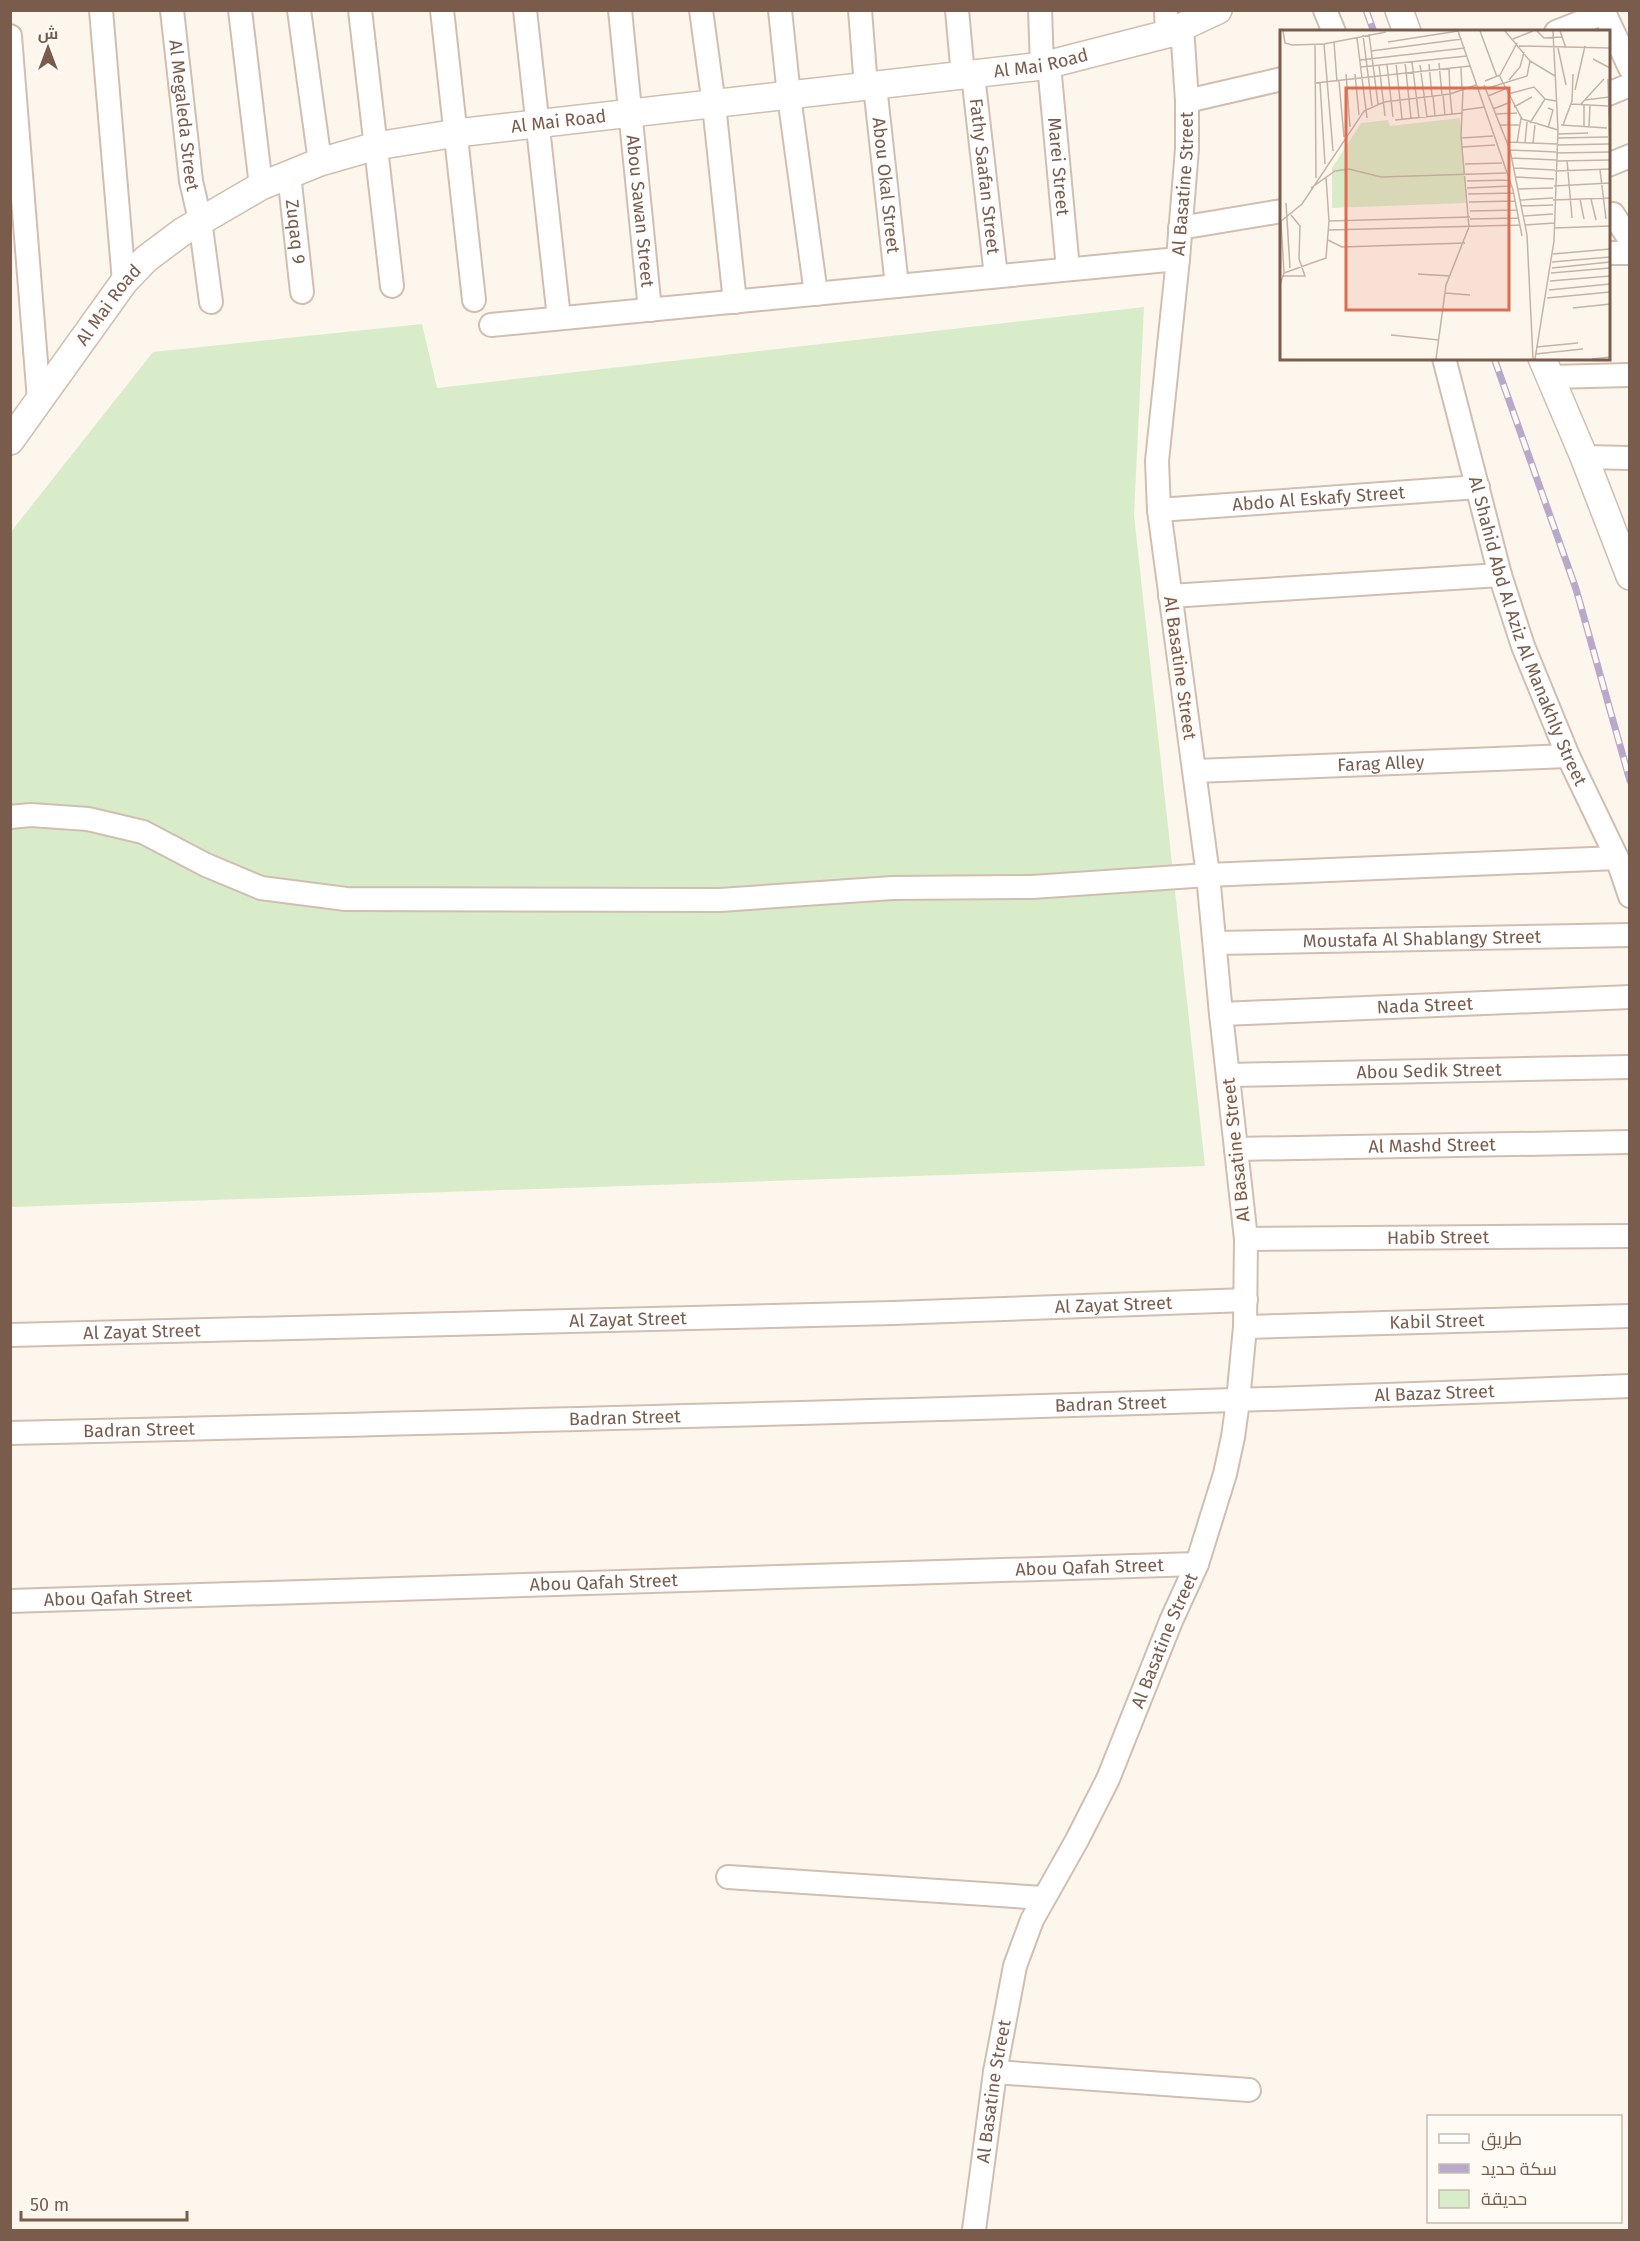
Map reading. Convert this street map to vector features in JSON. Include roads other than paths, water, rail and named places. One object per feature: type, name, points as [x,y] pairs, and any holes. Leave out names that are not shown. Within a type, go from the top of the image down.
[{"type":"street","points":[[101,10],[124,282]]},
{"type":"street","name":"Al Megaleda Street","points":[[172,10],[190,181],[200,220],[211,302]]},
{"type":"street","points":[[240,10],[261,186]]},
{"type":"street","points":[[299,10],[320,162]]},
{"type":"street","points":[[360,10],[392,286]]},
{"type":"street","points":[[442,10],[474,300]]},
{"type":"street","points":[[525,10],[559,318]]},
{"type":"street","name":"Abou Sawan Street","points":[[620,10],[650,310]]},
{"type":"street","points":[[701,10],[714,105],[735,302]]},
{"type":"street","points":[[780,10],[789,96],[816,294]]},
{"type":"street","name":"Abou Okal Street","points":[[860,10],[897,286]]},
{"type":"street","name":"Fathy Saafan Street","points":[[957,10],[996,276]]},
{"type":"street","name":"Marei Street","points":[[1040,10],[1068,269]]},
{"type":"street","name":"Al Mai Road","points":[[10,441],[124,282],[163,245],[200,220],[261,186],[320,162],[376,146],[457,133],[1046,65],[1218,10]]},
{"type":"street","points":[[1324,10],[1333,30]]},
{"type":"street","points":[[1561,30],[1603,12],[1628,63]]},
{"type":"street","name":"Al Basatine Street","points":[[974,2230],[994,2072],[1015,1966],[1043,1898],[1077,1840],[1108,1779],[1171,1621],[1197,1564],[1225,1474],[1233,1437],[1245,1327],[1246,1239],[1208,875],[1159,510],[1157,460],[1178,259],[1186,149],[1186,101],[1172,24]]},
{"type":"street","points":[[10,36],[39,400]]},
{"type":"street","points":[[1186,101],[1280,79]]},
{"type":"street","points":[[1610,93],[1629,85]]},
{"type":"street","points":[[1610,164],[1629,156]]},
{"type":"street","name":"Zuqaq 9","points":[[289,174],[302,292]]},
{"type":"street","points":[[1180,228],[1280,211]]},
{"type":"street","points":[[1613,214],[1629,240]]},
{"type":"street","points":[[1610,253],[1629,253]]},
{"type":"street","points":[[491,326],[1178,259]]},
{"type":"street","name":"Al Shahid Abd Al Aziz Al Manakhly Street","points":[[1445,360],[1500,575],[1522,646],[1568,756],[1617,858],[1629,896]]},
{"type":"street","points":[[1629,375],[1546,368],[1625,550],[1629,576]]},
{"type":"street","points":[[1584,457],[1629,458]]},
{"type":"street","name":"Abdo Al Eskafy Street","points":[[1159,510],[1479,487]]},
{"type":"street","points":[[1170,596],[1500,575]]},
{"type":"street","name":"Farag Alley","points":[[1195,771],[1568,756]]},
{"type":"street","points":[[10,817],[32,815],[88,819],[143,832],[206,865],[261,888],[346,899],[720,900],[892,888],[1032,887],[1208,875],[1617,858]]},
{"type":"street","name":"Moustafa Al Shablangy Street","points":[[1215,943],[1629,935]]},
{"type":"street","name":"Nada Street","points":[[1221,1014],[1629,997]]},
{"type":"street","name":"Abou Sedik Street","points":[[1228,1075],[1629,1067]]},
{"type":"street","name":"Al Mashd Street","points":[[1236,1149],[1629,1142]]},
{"type":"street","name":"Habib Street","points":[[1246,1239],[1629,1236]]},
{"type":"street","name":"Al Zayat Street","points":[[10,1335],[869,1314],[1246,1300]]},
{"type":"street","name":"Kabil Street","points":[[1245,1327],[1629,1316]]},
{"type":"street","name":"Al Bazaz Street","points":[[1238,1401],[1629,1386]]},
{"type":"street","name":"Badran Street","points":[[10,1432],[1238,1401]]},
{"type":"street","name":"Abou Qafah Street","points":[[10,1601],[1197,1564]]},
{"type":"street","points":[[728,1877],[1043,1898]]},
{"type":"street","points":[[994,2072],[1249,2090]]},
{"type":"railway","points":[[1366,10],[1373,30]]},
{"type":"railway","points":[[1495,360],[1576,589],[1630,781]]}]
